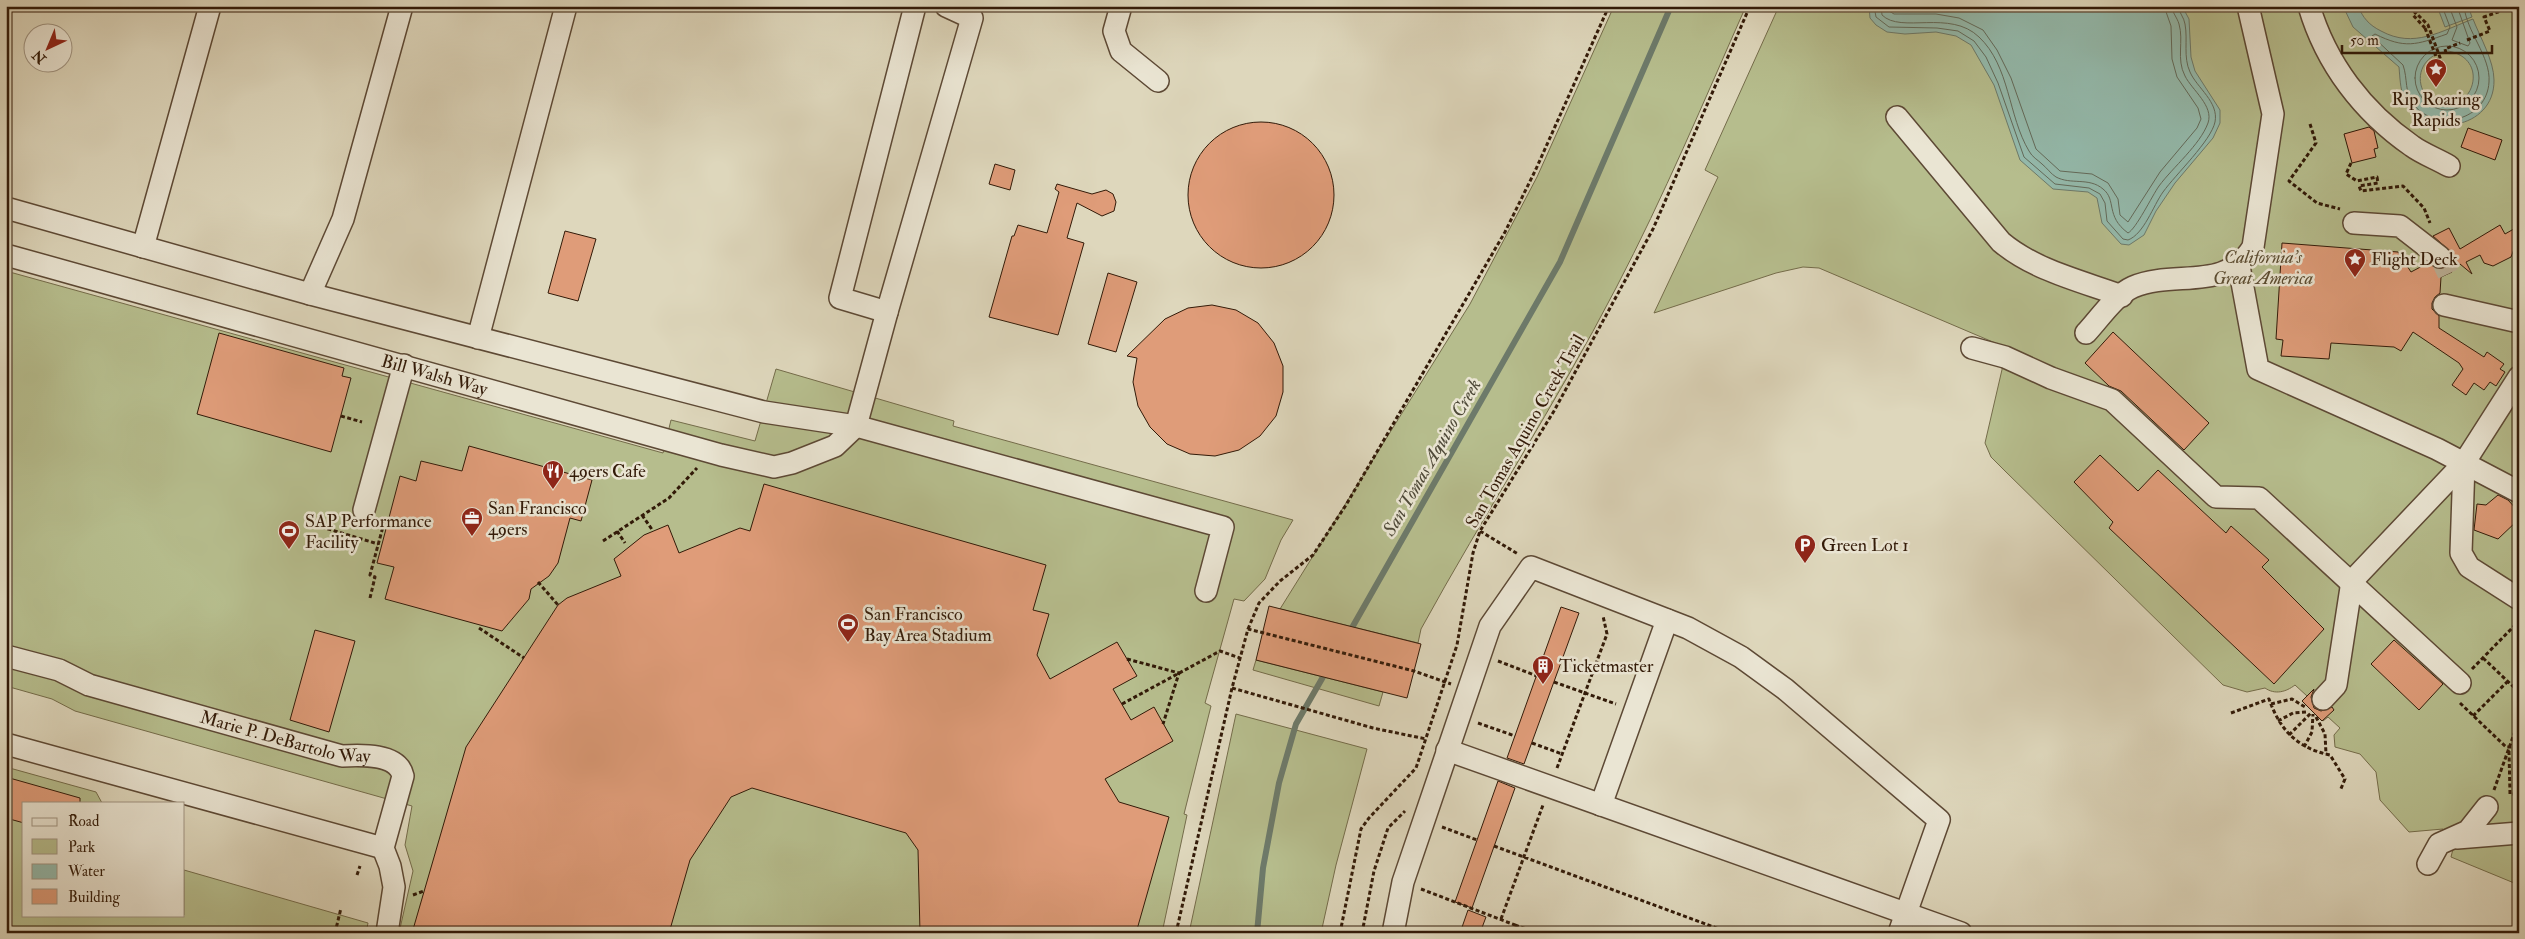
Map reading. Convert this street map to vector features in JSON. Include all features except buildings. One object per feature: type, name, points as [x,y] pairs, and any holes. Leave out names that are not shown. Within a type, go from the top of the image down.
[{"type":"street","points":[[143,247],[210,6]]},
{"type":"street","points":[[310,294],[343,218],[402,6]]},
{"type":"street","points":[[478,338],[566,6]]},
{"type":"street","points":[[887,312],[840,298],[915,6]]},
{"type":"street","points":[[856,426],[972,18],[946,6]]},
{"type":"street","points":[[1120,6],[1114,31],[1121,51],[1158,81]]},
{"type":"street","points":[[2086,333],[2122,296],[2136,286],[2223,274],[2238,266],[2253,247],[2273,114],[2248,6]]},
{"type":"street","points":[[2309,6],[2328,54],[2350,88],[2381,122],[2414,148],[2449,166]]},
{"type":"street","points":[[1897,117],[2001,242],[2013,252],[2042,266],[2122,296]]},
{"type":"street","points":[[6,208],[310,294],[764,412],[856,426],[1223,527],[1206,591]]},
{"type":"street","points":[[2354,223],[2400,226],[2440,257]]},
{"type":"street","name":"Bill Walsh Way","points":[[6,255],[707,451],[774,466],[792,463],[836,446],[856,426]]},
{"type":"street","points":[[2238,266],[2258,368],[2438,449],[2519,492]]},
{"type":"street","points":[[2444,305],[2519,322]]},
{"type":"street","points":[[1972,348],[2005,357],[2051,378],[2112,400],[2216,497],[2259,498],[2352,581],[2460,683]]},
{"type":"street","points":[[364,510],[404,366]]},
{"type":"street","points":[[2318,705],[2336,685],[2352,581],[2464,463],[2519,377]]},
{"type":"street","points":[[2464,463],[2464,504],[2460,542],[2464,561],[2469,567],[2519,599]]},
{"type":"street","points":[[1393,933],[1403,882],[1490,626],[1531,567],[1668,620],[1716,642],[1763,672],[1939,820],[1902,923]]},
{"type":"street","points":[[1601,805],[1668,620]]},
{"type":"street","name":"Marie P. DeBartolo Way","points":[[6,656],[59,670],[89,685],[342,756],[370,756],[396,763],[402,769],[403,776],[382,848]]},
{"type":"street","points":[[6,744],[382,848],[390,866],[394,887],[387,933]]},
{"type":"street","points":[[1447,750],[1601,805],[1902,923],[1961,933]]},
{"type":"street","points":[[2428,864],[2436,848],[2468,831],[2487,807]]},
{"type":"street","points":[[2450,839],[2519,833]]},
{"type":"path","points":[[1176,933],[1232,688],[1248,629],[1259,603],[1280,581],[1313,555],[1346,506],[1487,264],[1536,168],[1608,6]]},
{"type":"path","name":"San Tomas Aquino Creek Trail","points":[[1340,933],[1362,829],[1382,803],[1411,774],[1426,739],[1443,682],[1457,646],[1472,553],[1480,531],[1554,411],[1653,229],[1750,6]]},
{"type":"path","points":[[2409,6],[2428,25],[2444,72],[2425,28],[2412,15],[2419,9],[2417,6]]},
{"type":"path","points":[[2467,40],[2490,31],[2484,17],[2498,12],[2496,6]]},
{"type":"path","points":[[2446,53],[2445,50],[2460,43]]},
{"type":"path","points":[[2310,124],[2316,143],[2289,181],[2317,203]]},
{"type":"path","points":[[2351,163],[2346,174],[2357,181],[2376,177],[2378,183],[2359,186],[2360,191],[2404,186],[2424,208],[2434,231]]},
{"type":"path","points":[[341,416],[362,422]]},
{"type":"path","points":[[603,541],[669,498],[686,482],[707,451]]},
{"type":"path","points":[[642,515],[653,531]]},
{"type":"path","points":[[370,598],[376,577],[370,575],[386,519]]},
{"type":"path","points":[[315,525],[378,544]]},
{"type":"path","points":[[617,531],[625,543]]},
{"type":"path","points":[[1480,531],[1521,556]]},
{"type":"path","points":[[538,582],[558,605]]},
{"type":"path","points":[[1501,919],[1607,634],[1602,609],[1607,596]]},
{"type":"path","points":[[2519,621],[2450,693],[2506,747],[2519,747]]},
{"type":"path","points":[[2515,625],[2519,629]]},
{"type":"path","points":[[479,628],[524,658]]},
{"type":"path","points":[[1248,629],[1414,671],[1454,685]]},
{"type":"path","points":[[1122,704],[1220,651],[1240,658]]},
{"type":"path","points":[[1480,654],[1537,676]]},
{"type":"path","points":[[2484,658],[2519,692]]},
{"type":"path","points":[[1127,659],[1179,673]]},
{"type":"path","points":[[1163,724],[1179,673]]},
{"type":"path","points":[[2473,716],[2508,681]]},
{"type":"path","points":[[1554,682],[1623,707]]},
{"type":"path","points":[[1232,688],[1373,728],[1426,739]]},
{"type":"path","points":[[2231,713],[2269,699],[2278,722],[2289,735],[2304,747],[2330,755],[2345,779],[2340,792]]},
{"type":"path","points":[[2270,704],[2292,699],[2318,705]]},
{"type":"path","points":[[2278,722],[2293,713],[2318,705]]},
{"type":"path","points":[[2289,735],[2318,705]]},
{"type":"path","points":[[2304,747],[2312,732],[2318,705]]},
{"type":"path","points":[[2318,705],[2325,734],[2326,754]]},
{"type":"path","points":[[2487,807],[2519,720]]},
{"type":"path","points":[[1532,743],[1562,754]]},
{"type":"path","points":[[2509,748],[2510,794],[2519,794]]},
{"type":"path","points":[[1424,821],[1477,840]]},
{"type":"path","points":[[1494,846],[1730,933]]},
{"type":"path","points":[[357,875],[360,866]]},
{"type":"path","points":[[1374,871],[1538,933]]},
{"type":"path","points":[[334,933],[341,908]]},
{"type":"path","points":[[1512,933],[1515,925]]},
{"type":"green space","points":[[1614,6],[1746,6],[1651,218],[1593,331],[1545,417],[1445,586],[1421,629],[1418,643],[1280,609],[1470,304],[1537,177]]},
{"type":"green space","name":"California's Great America","points":[[1779,6],[2519,6],[2519,885],[2451,857],[2454,845],[2443,829],[2409,832],[2380,800],[2376,772],[2360,754],[2335,747],[2334,735],[2340,728],[2328,717],[2323,721],[2302,701],[2307,696],[2295,685],[2280,692],[2265,688],[2247,692],[2223,685],[1991,457],[1985,443],[2007,348],[1819,268],[1803,267],[1776,273],[1654,313],[1718,177],[1705,170]]},
{"type":"green space","name":"San Francisco Bay Area Stadium","points":[[6,271],[663,453],[671,420],[755,441],[776,369],[954,421],[953,426],[1293,520],[1281,540],[1265,579],[1244,601],[1234,599],[1205,703],[1211,706],[1184,814],[1187,815],[1162,933],[399,933],[413,871],[405,845],[412,806],[75,711],[52,699],[6,686]]},
{"type":"green space","points":[[1256,660],[1383,692],[1379,706],[1253,670]]},
{"type":"green space","points":[[1236,714],[1367,749],[1336,865],[1321,933],[1189,933]]},
{"type":"green space","points":[[6,767],[96,792],[101,802],[22,802],[22,916],[185,916],[185,870],[368,923],[366,933],[6,933]]},
{"type":"water","points":[[1869,6],[2182,6],[2189,19],[2191,57],[2195,71],[2220,110],[2220,123],[2213,138],[2175,183],[2156,211],[2144,235],[2129,245],[2121,244],[2102,223],[2097,198],[2088,192],[2053,189],[2020,160],[1994,85],[1971,45],[1956,36],[1936,32],[1905,34],[1887,32],[1876,25],[1870,18]]},
{"type":"water","points":[[2343,6],[2358,6],[2364,18],[2370,24],[2393,36],[2405,38],[2416,38],[2439,33],[2473,19],[2492,65],[2494,80],[2491,97],[2483,110],[2471,119],[2457,124],[2442,124],[2427,120],[2414,112],[2404,98],[2399,67],[2353,27]],"holes":[[[2448,51],[2462,56],[2470,65],[2473,75],[2472,86],[2467,95],[2459,102],[2448,105],[2430,99],[2423,91],[2420,78],[2426,62],[2442,52]]]},
{"type":"water","points":[[2437,6],[2468,6],[2472,17],[2445,27]]},
{"type":"waterway","name":"San Tomas Aquino Creek","points":[[1349,633],[1560,262],[1671,6]]},
{"type":"waterway","name":"San Tomas Aquino Creek","points":[[1257,933],[1263,868],[1279,783],[1296,724],[1327,670]]},
{"type":"tunnel","points":[[2440,257],[2448,274]]},
{"type":"place","name":"Rip Roaring Rapids","points":[[2436,88]]},
{"type":"place","name":"Flight Deck","points":[[2355,278]]},
{"type":"place","name":"49ers Cafe","points":[[553,490]]},
{"type":"place","name":"San Francisco 49ers","points":[[472,537]]},
{"type":"place","name":"SAP Performance Facility","points":[[289,550]]},
{"type":"place","name":"Green Lot 1","points":[[1805,564]]},
{"type":"place","name":"San Francisco Bay Area Stadium","points":[[848,643]]},
{"type":"place","name":"Ticketmaster","points":[[1543,685]]}]
